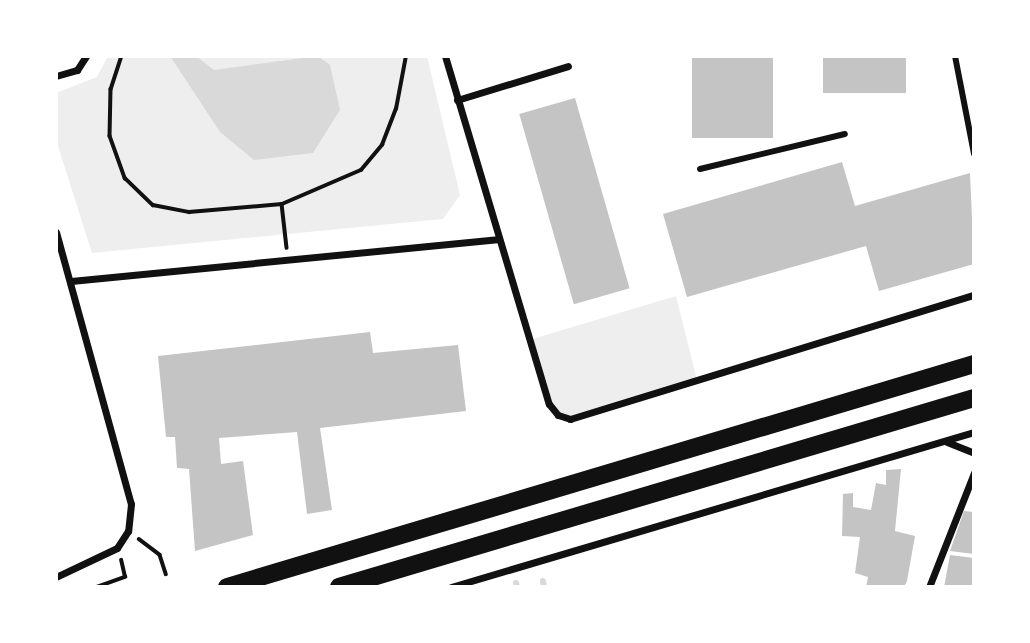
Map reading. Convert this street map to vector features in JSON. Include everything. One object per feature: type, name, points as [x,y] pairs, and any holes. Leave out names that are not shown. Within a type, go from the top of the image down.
[{"type":"highway","points":[[227,587],[974,365]]},
{"type":"highway","points":[[339,587],[974,398]]},
{"type":"street","points":[[56,76],[78,70],[86,56]]},
{"type":"street","points":[[445,56],[549,404],[570,419],[974,295]]},
{"type":"street","points":[[955,56],[974,154]]},
{"type":"street","points":[[457,100],[568,66]]},
{"type":"street","points":[[700,169],[845,134]]},
{"type":"street","points":[[56,232],[131,504],[128,531],[117,548],[56,578]]},
{"type":"street","points":[[71,281],[498,239]]},
{"type":"street","points":[[56,267],[65,264]]},
{"type":"street","points":[[451,587],[974,432]]},
{"type":"street","points":[[939,442],[963,444],[974,453]]},
{"type":"street","points":[[929,587],[974,473]]},
{"type":"path","points":[[122,56],[111,89],[110,136],[125,178],[153,205],[189,212],[282,204],[361,170],[382,145],[396,109],[406,56]]},
{"type":"path","points":[[282,204],[288,261]]},
{"type":"path","points":[[128,531],[160,555],[166,574]]},
{"type":"path","points":[[97,587],[125,577],[117,548]]},
{"type":"shaded area","points":[[108,56],[427,56],[460,195],[443,219],[92,253],[56,140],[56,93],[97,77]]},
{"type":"shaded area","points":[[170,56],[196,56],[214,70],[318,56],[330,65],[340,110],[313,153],[254,160],[220,132]]},
{"type":"shaded area","points":[[676,296],[697,380],[570,419],[549,404],[529,340]]},
{"type":"building","points":[[692,56],[773,56],[773,138],[692,138]]},
{"type":"building","points":[[823,56],[906,56],[906,93],[823,93]]},
{"type":"building","points":[[575,98],[630,288],[574,304],[519,114]]},
{"type":"building","points":[[842,162],[855,206],[970,173],[974,264],[879,291],[866,246],[687,297],[663,214]]},
{"type":"building","points":[[370,332],[373,353],[458,345],[466,411],[320,428],[332,510],[307,514],[297,432],[219,438],[221,464],[243,461],[253,535],[195,551],[189,469],[177,468],[175,437],[166,437],[158,356]]},
{"type":"building","points":[[901,469],[895,531],[915,536],[907,581],[904,587],[866,587],[868,577],[855,573],[860,537],[842,536],[843,494],[853,493],[853,507],[871,510],[876,483],[886,485],[886,470]]},
{"type":"building","points":[[964,511],[974,512],[974,554],[950,551]]},
{"type":"building","points":[[950,555],[974,558],[972,587],[944,587]]},
{"type":"waterway","points":[[543,581],[544,587]]},
{"type":"waterway","points":[[516,583],[517,587]]}]
